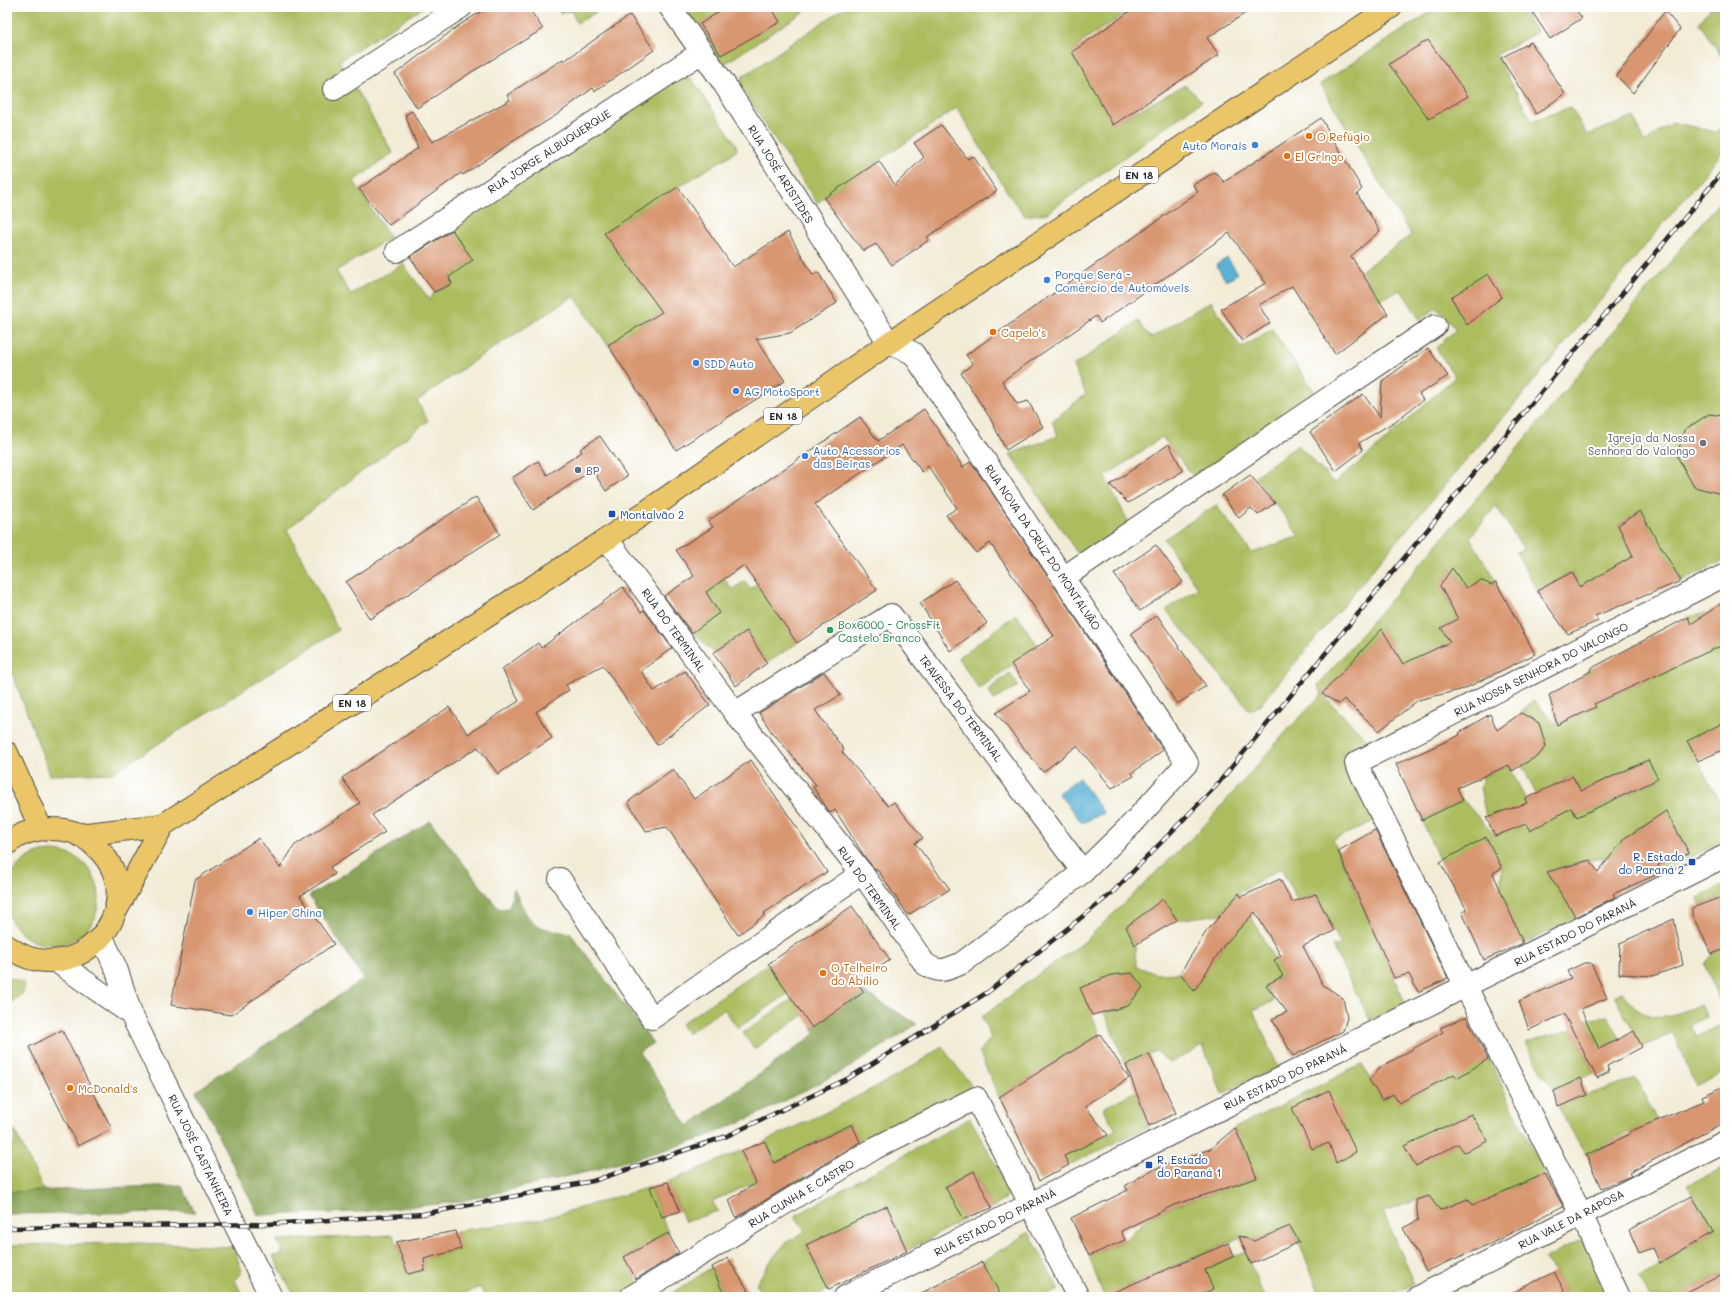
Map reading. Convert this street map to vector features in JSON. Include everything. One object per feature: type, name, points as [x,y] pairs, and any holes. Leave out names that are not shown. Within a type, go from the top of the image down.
[{"type":"main road","name":"EN 18","points":[[79,835],[163,825],[607,539],[888,343],[1390,7]]},
{"type":"main road","points":[[7,754],[41,829]]},
{"type":"main road","name":"EN 18","points":[[114,914],[163,825]]},
{"type":"main road","points":[[7,844],[18,836],[41,829],[69,831],[79,835],[93,844],[109,863],[117,888],[117,901],[114,914],[102,937],[83,953],[70,959],[56,962],[32,959],[10,951]]},
{"type":"street","points":[[334,89],[461,7]]},
{"type":"street","name":"RUA JOSÉ ARISTIDES","points":[[670,7],[723,82],[888,343]]},
{"type":"street","name":"RUA JORGE ALBUQUERQUE","points":[[396,251],[702,52]]},
{"type":"street","points":[[1063,578],[1435,326]]},
{"type":"street","name":"RUA NOVA DA CRUZ DO MONTALVÃO","points":[[888,343],[912,353],[1187,763]]},
{"type":"street","name":"RUA DO TERMINAL","points":[[607,539],[735,713],[862,873],[925,964],[935,971],[947,970],[962,963],[1084,872],[1133,823],[1187,763]]},
{"type":"street","name":"RUA NOSSA SENHORA DO VALONGO","points":[[1466,987],[1356,763],[1725,575]]},
{"type":"street","name":"TRAVESSA DO TERMINAL","points":[[735,713],[891,615],[1084,872]]},
{"type":"street","name":"RUA ESTADO DO PARANÁ","points":[[845,1297],[1725,856]]},
{"type":"street","points":[[560,879],[652,1018],[862,873]]},
{"type":"street","name":"RUA JOSÉ CASTANHEIRA","points":[[102,937],[117,971],[131,1014],[271,1297]]},
{"type":"street","name":"RUA JOSÉ CASTANHEIRA","points":[[56,962],[131,1014]]},
{"type":"street","points":[[1466,987],[1581,1214],[1619,1297]]},
{"type":"street","name":"RUA CUNHA E CASTRO","points":[[631,1297],[875,1148],[976,1098],[1031,1204]]},
{"type":"street","name":"RUA VALE DA RAPOSA","points":[[1418,1297],[1725,1142]]},
{"type":"street","points":[[1031,1204],[1078,1297]]},
{"type":"green space","points":[[7,7],[424,7],[339,61],[393,153],[354,181],[390,238],[336,271],[351,294],[403,264],[430,300],[434,292],[452,284],[449,277],[473,260],[451,229],[677,77],[684,75],[692,79],[736,144],[737,150],[604,233],[662,312],[608,345],[574,296],[475,360],[417,401],[428,421],[287,529],[338,630],[112,773],[50,775],[7,659]]},
{"type":"green space","points":[[557,7],[606,7],[577,23],[571,10],[561,14]]},
{"type":"green space","points":[[685,7],[811,7],[723,65]]},
{"type":"green space","points":[[845,7],[1135,7],[1087,38],[1072,52],[1113,124],[1185,85],[1202,101],[1047,213],[1025,216],[1011,198],[957,108],[817,203],[740,86],[742,77]]},
{"type":"green space","points":[[1438,7],[1519,7],[1537,32],[1496,55],[1532,121],[1571,107],[1587,135],[1634,117],[1645,143],[1672,122],[1715,132],[1725,125],[1725,149],[1525,392],[1385,555],[1261,704],[1250,711],[1166,610],[1198,588],[1164,539],[1216,505],[1252,553],[1299,536],[1255,476],[1298,445],[1334,483],[1372,452],[1455,377],[1436,348],[1456,329],[1436,308],[1420,320],[1401,290],[1379,300],[1362,270],[1411,235],[1320,84]]},
{"type":"green space","points":[[1709,7],[1725,7],[1725,61],[1699,23],[1710,9]]},
{"type":"green space","points":[[1725,195],[1725,560],[1681,581],[1640,511],[1618,525],[1633,556],[1580,587],[1572,572],[1537,591],[1516,552],[1524,550],[1496,506],[1470,537],[1496,582],[1491,585],[1466,588],[1452,568],[1440,586],[1458,619],[1441,628],[1477,682],[1403,664],[1382,629],[1322,694],[1318,685],[1485,488]]},
{"type":"green space","points":[[1211,301],[1241,348],[1272,329],[1316,394],[1194,477],[1162,437],[1105,477],[1129,523],[1080,557],[1010,454],[1058,436],[1052,421],[1086,394],[1073,366],[1138,321],[1151,338]]},
{"type":"green space","points":[[725,579],[732,590],[745,581],[750,590],[757,583],[797,643],[767,663],[747,631],[713,653],[693,632],[719,613],[700,583],[713,587]]},
{"type":"green space","points":[[1707,613],[1725,641],[1725,722],[1687,741],[1725,812],[1725,840],[1660,873],[1658,865],[1689,853],[1666,811],[1625,838],[1610,857],[1590,860],[1548,872],[1577,918],[1523,944],[1500,891],[1502,868],[1486,838],[1440,862],[1422,820],[1463,800],[1495,836],[1510,830],[1502,812],[1486,817],[1480,787],[1483,777],[1509,765],[1533,815],[1567,802],[1577,817],[1658,780],[1648,760],[1581,791],[1572,776],[1536,794],[1522,765],[1539,755],[1546,746],[1539,723],[1521,713],[1533,700],[1557,725],[1596,707],[1581,677],[1590,669],[1608,698],[1705,653],[1688,617]]},
{"type":"green space","points":[[1016,614],[1038,646],[979,689],[958,658]]},
{"type":"green space","points":[[1010,673],[1018,686],[994,700],[988,690]]},
{"type":"green space","points":[[1322,694],[1368,740],[1348,756],[1376,820],[1333,840],[1406,1005],[1370,1020],[1332,946],[1341,945],[1316,894],[1297,900],[1281,868],[1239,893],[1220,914],[1177,920],[1163,899],[1126,927],[1135,945],[1136,966],[1156,974],[1180,973],[1194,990],[1224,945],[1251,916],[1283,976],[1266,985],[1274,1001],[1253,1010],[1278,1067],[1222,1094],[1203,1046],[1170,1063],[1156,1051],[1126,1065],[1104,1012],[1128,1006],[1143,987],[1132,973],[1111,975],[1081,989],[1100,1034],[999,1097],[979,1052],[991,1038],[982,1017],[1083,943],[1204,826],[1286,732]]},
{"type":"green space","points":[[430,821],[499,909],[509,908],[514,888],[523,909],[533,922],[547,929],[570,933],[653,1043],[639,1052],[688,1126],[815,1034],[812,1028],[864,992],[917,1024],[852,1066],[763,1112],[701,1139],[648,1155],[591,1171],[457,1202],[360,1212],[258,1215],[196,1091],[364,979],[309,896]]},
{"type":"green space","points":[[52,851],[70,855],[85,865],[95,880],[99,898],[95,916],[85,931],[70,941],[52,945],[34,941],[19,931],[9,916],[5,898],[9,880],[19,865],[34,855]]},
{"type":"green space","points":[[1725,885],[1725,911],[1719,898],[1700,905],[1698,898]]},
{"type":"green space","points":[[1725,949],[1724,1008],[1704,964],[1712,954]]},
{"type":"green space","points":[[768,964],[789,993],[738,1028],[724,1009],[687,1034],[681,1024]]},
{"type":"green space","points":[[7,977],[25,983],[23,993],[7,1006]]},
{"type":"green space","points":[[1622,992],[1630,1003],[1639,1011],[1648,1015],[1668,1016],[1701,1004],[1707,1017],[1690,1025],[1696,1037],[1725,1023],[1725,1072],[1696,1086],[1673,1033],[1642,1047],[1614,996]]},
{"type":"green space","points":[[792,999],[804,1015],[754,1049],[743,1033]]},
{"type":"green space","points":[[1608,1016],[1620,1038],[1599,1049],[1586,1020]]},
{"type":"green space","points":[[1572,1029],[1594,1073],[1554,1091],[1525,1043]]},
{"type":"green space","points":[[942,1047],[971,1085],[964,1098],[863,1148],[851,1124],[796,1152],[808,1185],[789,1196],[765,1141],[831,1110],[895,1077]]},
{"type":"green space","points":[[1442,1055],[1457,1077],[1488,1058],[1545,1174],[1496,1195],[1510,1233],[1495,1241],[1468,1199],[1440,1210],[1429,1196],[1383,1212],[1415,1284],[1386,1297],[1321,1297],[1299,1242],[1290,1226],[1254,1241],[1241,1237],[1127,1286],[1130,1297],[1104,1297],[1089,1256],[1125,1240],[1145,1220],[1171,1207],[1257,1178],[1235,1128],[1362,1064],[1382,1100],[1393,1094],[1399,1103],[1442,1080],[1429,1057]]},
{"type":"green space","points":[[1636,1078],[1657,1121],[1629,1132],[1586,1155],[1558,1107]]},
{"type":"green space","points":[[1136,1091],[1149,1126],[1069,1165],[1064,1156],[1116,1130],[1103,1108]]},
{"type":"green space","points":[[970,1118],[1012,1194],[992,1208],[974,1171],[945,1187],[964,1219],[907,1251],[887,1206],[806,1245],[829,1289],[816,1297],[764,1297],[756,1284],[772,1259],[786,1243],[805,1231],[795,1216]]},
{"type":"green space","points":[[15,1131],[44,1191],[7,1192],[7,1149],[14,1144]]},
{"type":"green space","points":[[741,1151],[756,1182],[712,1201],[718,1211],[685,1222],[668,1182]]},
{"type":"green space","points":[[1725,1167],[1725,1272],[1676,1297],[1650,1297],[1639,1277],[1713,1232],[1687,1185]]},
{"type":"green space","points":[[181,1185],[195,1212],[7,1214],[7,1192]]},
{"type":"green space","points":[[650,1187],[668,1233],[624,1257],[639,1284],[618,1297],[485,1297],[480,1287],[458,1297],[295,1297],[273,1256],[283,1255],[277,1240],[393,1235],[408,1273],[425,1270],[424,1259],[460,1249],[456,1231],[542,1219]]},
{"type":"green space","points":[[1029,1232],[1059,1290],[1041,1297],[998,1297],[1001,1295],[982,1262]]},
{"type":"green space","points":[[1581,1239],[1610,1297],[1568,1297],[1554,1272],[1543,1259]]},
{"type":"green space","points":[[141,1243],[233,1247],[242,1271],[235,1280],[243,1297],[7,1297],[7,1245]]},
{"type":"green space","points":[[1245,1251],[1264,1297],[1196,1297],[1205,1270]]},
{"type":"green space","points":[[712,1267],[725,1297],[667,1297]]},
{"type":"water","points":[[1227,258],[1238,273],[1226,281],[1216,265]]},
{"type":"water","points":[[1079,778],[1104,813],[1082,823],[1058,793]]},
{"type":"building","points":[[488,7],[528,7],[543,29],[470,73],[417,108],[395,74],[458,26]]},
{"type":"building","points":[[726,7],[771,7],[780,22],[721,55],[700,24]]},
{"type":"building","points":[[1136,7],[1255,7],[1207,38],[1219,55],[1113,125],[1072,52]]},
{"type":"building","points":[[1529,7],[1574,7],[1582,18],[1550,39]]},
{"type":"building","points":[[1665,11],[1680,29],[1633,93],[1617,76]]},
{"type":"building","points":[[630,15],[654,50],[595,91],[593,88],[558,114],[531,131],[530,130],[463,175],[461,173],[389,225],[359,189],[418,148],[405,115],[412,111],[432,142],[510,100],[507,95],[563,59],[564,61]]},
{"type":"building","points":[[1428,40],[1468,96],[1429,119],[1389,64]]},
{"type":"building","points":[[1531,42],[1565,94],[1536,114],[1501,58]]},
{"type":"building","points":[[1321,118],[1362,189],[1357,194],[1380,231],[1351,256],[1388,314],[1335,354],[1292,286],[1259,305],[1270,323],[1242,341],[1221,309],[1266,283],[1229,233],[1100,323],[1096,316],[1002,381],[1017,404],[1028,401],[1043,427],[1006,450],[990,418],[961,373],[973,364],[966,355],[1198,192],[1193,185],[1215,172],[1224,182]]},
{"type":"building","points":[[941,125],[968,159],[973,156],[997,191],[927,237],[929,240],[892,265],[876,244],[863,251],[824,198],[879,161],[895,185],[924,157],[914,143]]},
{"type":"building","points":[[678,187],[733,267],[788,232],[813,275],[818,272],[837,303],[790,333],[756,339],[785,381],[676,450],[608,345],[662,312],[604,233]]},
{"type":"building","points":[[452,230],[473,260],[449,277],[452,284],[434,292],[410,257]]},
{"type":"building","points":[[1488,274],[1502,297],[1467,325],[1451,297]]},
{"type":"building","points":[[1428,348],[1448,376],[1419,394],[1423,400],[1394,422],[1359,443],[1363,450],[1336,471],[1310,432],[1363,394],[1380,417],[1382,381]]},
{"type":"building","points":[[924,409],[963,467],[970,462],[985,482],[1163,750],[1132,773],[1134,776],[1112,788],[1077,746],[1043,772],[996,713],[1030,691],[1011,664],[1054,636],[990,543],[976,553],[946,515],[957,508],[928,466],[922,472],[902,445],[815,504],[877,590],[797,643],[744,565],[706,592],[719,613],[692,633],[664,596],[694,576],[676,550],[713,527],[708,521],[860,417],[878,441]]},
{"type":"building","name":"Igreja da Nossa Senhora do Valongo","points":[[1709,414],[1725,416],[1725,495],[1694,487],[1677,456],[1684,430]]},
{"type":"building","points":[[600,436],[627,476],[606,491],[592,470],[533,510],[512,478],[538,461],[547,475],[582,452],[580,449]]},
{"type":"building","points":[[1169,444],[1183,471],[1128,503],[1110,485]]},
{"type":"building","points":[[1250,475],[1275,503],[1258,515],[1251,508],[1239,518],[1222,495]]},
{"type":"building","points":[[476,497],[500,534],[370,619],[346,582]]},
{"type":"building","points":[[1640,511],[1681,581],[1595,616],[1598,621],[1568,634],[1537,591],[1572,572],[1580,587],[1633,556],[1618,525]]},
{"type":"building","points":[[1156,545],[1183,582],[1140,611],[1114,574]]},
{"type":"building","points":[[1452,568],[1466,588],[1481,580],[1491,585],[1496,582],[1535,654],[1464,689],[1418,700],[1379,731],[1344,699],[1339,704],[1322,694],[1382,629],[1403,664],[1450,642],[1441,628],[1458,619],[1440,586]]},
{"type":"building","points":[[955,580],[987,623],[950,651],[920,603]]},
{"type":"building","points":[[623,587],[641,612],[644,610],[672,648],[641,671],[654,691],[685,671],[710,705],[657,745],[603,665],[566,685],[569,690],[536,712],[552,738],[498,774],[478,747],[372,815],[385,832],[330,867],[335,874],[300,896],[334,944],[231,1015],[171,1005],[195,880],[259,838],[280,868],[295,845],[360,803],[342,778],[449,707],[468,734],[519,701],[502,669],[538,643],[541,648]]},
{"type":"building","points":[[1725,601],[1725,644],[1594,704],[1596,707],[1557,725],[1549,695],[1591,671],[1590,669],[1688,617],[1691,624]]},
{"type":"building","points":[[1157,615],[1206,686],[1177,704],[1131,633]]},
{"type":"building","points":[[747,631],[767,663],[736,686],[713,653]]},
{"type":"building","points":[[824,672],[841,695],[815,710],[844,750],[842,752],[888,806],[894,802],[923,838],[915,843],[950,889],[908,915],[877,869],[876,871],[865,857],[835,810],[831,813],[828,810],[813,787],[816,785],[776,736],[775,737],[759,713]]},
{"type":"building","points":[[1521,713],[1539,723],[1546,746],[1539,755],[1512,771],[1509,765],[1457,788],[1463,800],[1422,820],[1396,764],[1460,735],[1459,733],[1490,714],[1497,730]]},
{"type":"building","points":[[1725,722],[1725,749],[1698,761],[1687,741]]},
{"type":"building","points":[[751,760],[827,872],[764,913],[765,915],[738,935],[667,827],[646,831],[628,802],[673,769],[694,799]]},
{"type":"building","points":[[1648,760],[1658,779],[1577,817],[1571,808],[1530,831],[1526,824],[1495,836],[1486,817],[1527,803],[1525,799],[1572,776],[1581,791]]},
{"type":"building","points":[[1666,811],[1689,853],[1658,865],[1660,873],[1613,894],[1615,897],[1576,917],[1547,872],[1590,860],[1598,872],[1625,838]]},
{"type":"building","points":[[1375,830],[1448,978],[1418,992],[1409,974],[1394,978],[1338,851]]},
{"type":"building","points":[[1486,837],[1502,868],[1493,873],[1523,943],[1484,960],[1462,912],[1467,910],[1440,862]]},
{"type":"building","points":[[1280,879],[1292,902],[1316,894],[1334,931],[1303,946],[1323,985],[1343,998],[1347,1018],[1343,1031],[1293,1056],[1272,1019],[1287,1012],[1266,985],[1283,976],[1274,960],[1281,956],[1255,912],[1224,945],[1194,991],[1180,973],[1206,932],[1239,893],[1241,897]]},
{"type":"building","points":[[1719,898],[1725,911],[1725,949],[1712,954],[1692,915],[1692,908]]},
{"type":"building","points":[[1163,899],[1177,920],[1135,945],[1126,927]]},
{"type":"building","name":"O Telheiro do Abílio","points":[[852,906],[890,960],[857,982],[864,992],[812,1028],[768,964]]},
{"type":"building","points":[[1674,919],[1683,965],[1653,976],[1619,974],[1620,943]]},
{"type":"building","points":[[1584,963],[1591,963],[1607,998],[1581,1009],[1599,1049],[1634,1031],[1642,1047],[1607,1066],[1609,1072],[1597,1078],[1564,1014],[1529,1030],[1519,1001],[1571,978],[1567,971]]},
{"type":"building","points":[[1132,973],[1143,987],[1128,1006],[1092,1015],[1080,988],[1111,975]]},
{"type":"building","points":[[1466,1017],[1488,1059],[1457,1078],[1454,1074],[1399,1103],[1393,1094],[1382,1100],[1369,1080],[1379,1068],[1443,1032],[1440,1028]]},
{"type":"building","name":"McDonald's","points":[[62,1030],[112,1129],[78,1146],[29,1047]]},
{"type":"building","points":[[1100,1034],[1129,1078],[1085,1106],[1108,1135],[1064,1156],[1069,1165],[1039,1181],[999,1097]]},
{"type":"building","points":[[1149,1054],[1176,1113],[1149,1126],[1126,1065]]},
{"type":"building","points":[[1581,1078],[1587,1095],[1558,1107],[1554,1091]]},
{"type":"building","points":[[1725,1086],[1725,1122],[1629,1173],[1631,1176],[1601,1188],[1586,1155],[1630,1134],[1629,1132],[1704,1101],[1702,1096]]},
{"type":"building","points":[[1329,1090],[1356,1152],[1336,1163],[1329,1143],[1312,1149],[1292,1108]]},
{"type":"building","points":[[1471,1114],[1488,1141],[1464,1152],[1458,1144],[1416,1166],[1404,1146]]},
{"type":"building","points":[[852,1124],[860,1142],[736,1218],[729,1200],[756,1183],[741,1151],[765,1141],[774,1163]]},
{"type":"building","points":[[1235,1128],[1257,1178],[1174,1205],[1121,1231],[1125,1240],[1089,1256],[1071,1218],[1128,1190],[1125,1186],[1152,1170],[1210,1149]]},
{"type":"building","points":[[974,1171],[992,1208],[964,1219],[945,1187]]},
{"type":"building","points":[[1545,1174],[1563,1206],[1492,1243],[1426,1271],[1403,1228],[1418,1220],[1416,1200],[1429,1196],[1440,1210],[1468,1199],[1472,1205]]},
{"type":"building","points":[[668,1182],[680,1211],[662,1217],[650,1187]]},
{"type":"building","points":[[1692,1196],[1713,1232],[1660,1263],[1653,1248],[1639,1253],[1629,1230]]},
{"type":"building","points":[[887,1206],[907,1251],[829,1289],[806,1245]]},
{"type":"building","points":[[1290,1226],[1299,1242],[1251,1264],[1239,1236],[1254,1241]]},
{"type":"building","points":[[456,1231],[461,1249],[424,1259],[425,1270],[408,1274],[396,1242]]},
{"type":"building","points":[[668,1233],[679,1253],[636,1279],[624,1257]]},
{"type":"building","points":[[1229,1243],[1234,1256],[1205,1270],[1213,1289],[1196,1297],[1102,1297]]},
{"type":"building","points":[[728,1258],[752,1297],[725,1297],[712,1267]]},
{"type":"building","points":[[982,1262],[1002,1297],[914,1297]]},
{"type":"building","points":[[1554,1272],[1568,1297],[1504,1297]]},
{"type":"building","points":[[1725,1272],[1725,1297],[1676,1297]]},
{"type":"railway","points":[[7,1228],[268,1224],[423,1214],[593,1181],[727,1136],[849,1078],[988,992],[1112,893],[1216,786],[1725,169]]},
{"type":"place","name":"O Refúgio","points":[[1309,136]]},
{"type":"place","name":"Auto Morais","points":[[1255,145]]},
{"type":"place","name":"El Gringo","points":[[1287,156]]},
{"type":"place","name":"Porque Será - Comércio de Automóveis","points":[[1047,280]]},
{"type":"place","name":"Capelo's","points":[[993,332]]},
{"type":"place","name":"SDD Auto","points":[[696,363]]},
{"type":"place","name":"AG MotoSport","points":[[736,391]]},
{"type":"place","name":"Igreja da Nossa Senhora do Valongo","points":[[1703,443]]},
{"type":"place","name":"Auto Acessórios das Beiras","points":[[805,456]]},
{"type":"place","name":"BP","points":[[578,470]]},
{"type":"place","name":"Montalvão 2","points":[[612,514]]},
{"type":"place","name":"Box6000 - CrossFit Castelo Branco","points":[[830,630]]},
{"type":"place","name":"R. Estado do Paraná 2","points":[[1692,862]]},
{"type":"place","name":"Hiper China","points":[[250,912]]},
{"type":"place","name":"O Telheiro do Abílio","points":[[823,973]]},
{"type":"place","name":"McDonald's","points":[[70,1088]]},
{"type":"place","name":"R. Estado do Paraná 1","points":[[1149,1165]]}]
